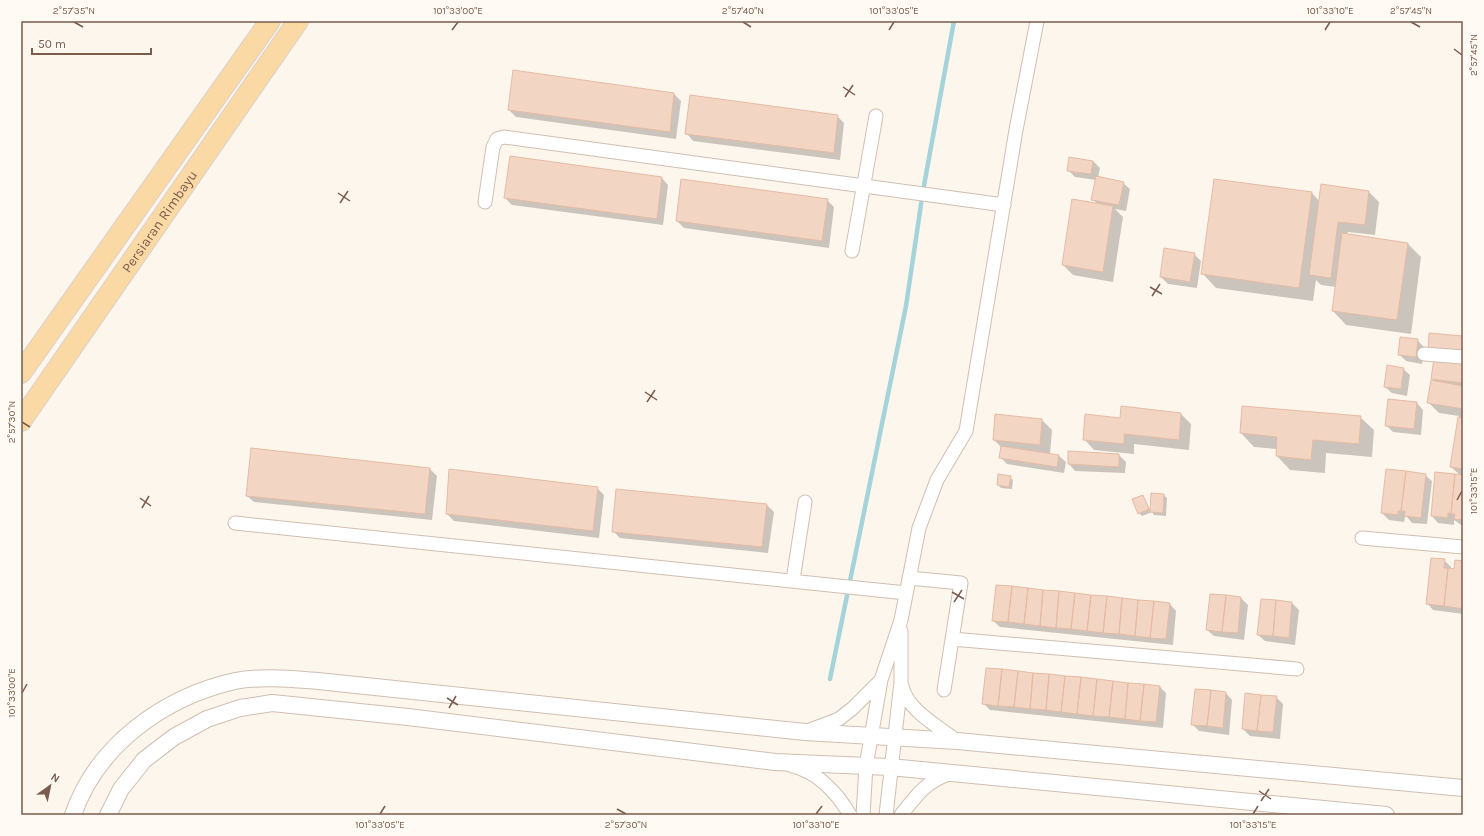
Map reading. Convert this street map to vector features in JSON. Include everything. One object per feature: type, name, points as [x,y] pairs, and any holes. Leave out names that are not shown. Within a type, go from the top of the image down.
[{"type":"main road","name":"Persiaran Rimbayu","points":[[21,373],[270,21]]},
{"type":"main road","name":"Persiaran Rimbayu","points":[[21,421],[298,21]]},
{"type":"street","points":[[863,815],[866,766],[881,680],[901,620],[919,528],[937,480],[966,431],[1037,21]]},
{"type":"street","points":[[852,250],[876,116]]},
{"type":"street","points":[[485,202],[494,142],[500,137],[1004,205]]},
{"type":"street","points":[[1424,354],[1463,357]]},
{"type":"street","points":[[793,580],[805,502]]},
{"type":"street","points":[[235,523],[793,580],[906,593]]},
{"type":"street","points":[[1362,538],[1463,547]]},
{"type":"street","points":[[909,578],[961,583],[944,690]]},
{"type":"street","points":[[886,815],[890,767],[901,682],[901,620]]},
{"type":"street","points":[[952,639],[1297,669]]},
{"type":"street","points":[[73,815],[97,766],[126,735],[195,692],[237,681],[273,678],[318,681],[805,732],[957,741],[1463,788]]},
{"type":"street","points":[[805,732],[839,719],[853,708],[881,680]]},
{"type":"street","points":[[901,682],[904,697],[912,706],[957,741]]},
{"type":"street","points":[[108,815],[120,789],[144,760],[174,737],[207,718],[240,708],[272,703],[416,718],[775,762],[890,767],[949,774],[1386,815]]},
{"type":"street","points":[[775,762],[802,768],[834,791],[850,815]]},
{"type":"street","points":[[901,815],[921,790],[933,780],[949,774]]},
{"type":"building","points":[[513,70],[674,93],[670,132],[508,110]]},
{"type":"building","points":[[690,95],[838,115],[834,153],[685,134]]},
{"type":"building","points":[[510,156],[662,177],[657,219],[504,198]]},
{"type":"building","points":[[1069,157],[1093,161],[1091,174],[1067,171]]},
{"type":"building","points":[[1096,176],[1124,182],[1119,205],[1091,200]]},
{"type":"building","points":[[681,179],[828,199],[822,241],[676,221]]},
{"type":"building","points":[[1214,179],[1312,192],[1299,288],[1201,274]]},
{"type":"building","points":[[1321,184],[1369,191],[1365,225],[1338,222],[1331,278],[1309,275]]},
{"type":"building","points":[[1072,199],[1113,206],[1103,272],[1062,265]]},
{"type":"building","points":[[1342,233],[1408,243],[1397,320],[1332,311]]},
{"type":"building","points":[[1164,248],[1195,253],[1190,282],[1160,277]]},
{"type":"building","points":[[1429,333],[1463,336],[1463,353],[1428,351]]},
{"type":"building","points":[[1400,337],[1418,339],[1416,357],[1398,355]]},
{"type":"building","points":[[1434,358],[1463,362],[1463,383],[1431,379]]},
{"type":"building","points":[[1387,365],[1404,368],[1401,389],[1384,387]]},
{"type":"building","points":[[1431,380],[1463,386],[1463,409],[1427,403]]},
{"type":"building","points":[[1388,399],[1417,402],[1414,429],[1385,426]]},
{"type":"building","points":[[1121,406],[1181,413],[1179,440],[1124,434],[1124,444],[1083,440],[1085,414],[1120,418]]},
{"type":"building","points":[[1242,406],[1361,416],[1359,444],[1313,440],[1311,460],[1276,456],[1277,437],[1240,433]]},
{"type":"building","points":[[995,414],[1042,419],[1040,445],[993,440]]},
{"type":"building","points":[[1458,417],[1463,418],[1463,469],[1450,467]]},
{"type":"building","points":[[1001,446],[1059,455],[1057,467],[999,458]]},
{"type":"building","points":[[251,448],[430,468],[425,514],[246,496]]},
{"type":"building","points":[[1068,451],[1119,454],[1119,467],[1068,464]]},
{"type":"building","points":[[449,469],[598,487],[593,531],[446,514]]},
{"type":"building","points":[[1386,469],[1406,471],[1401,511],[1398,511],[1398,515],[1381,513]]},
{"type":"building","points":[[1406,471],[1426,474],[1421,518],[1404,516],[1405,511],[1401,511]]},
{"type":"building","points":[[1435,472],[1455,474],[1451,514],[1448,513],[1448,518],[1431,516]]},
{"type":"building","points":[[998,474],[1011,476],[1009,487],[997,485]]},
{"type":"building","points":[[1455,474],[1463,475],[1463,520],[1454,519],[1455,514],[1451,514]]},
{"type":"building","points":[[616,489],[767,504],[762,547],[612,532]]},
{"type":"building","points":[[1151,493],[1164,494],[1163,513],[1150,512]]},
{"type":"building","points":[[1143,495],[1149,509],[1138,514],[1132,499]]},
{"type":"building","points":[[1431,558],[1445,559],[1444,568],[1448,568],[1444,606],[1426,604]]},
{"type":"building","points":[[1455,560],[1463,561],[1463,609],[1444,606],[1448,568],[1454,569]]},
{"type":"building","points":[[996,585],[1012,586],[1008,622],[992,621]]},
{"type":"building","points":[[1012,586],[1028,588],[1024,624],[1008,622]]},
{"type":"building","points":[[1028,588],[1043,590],[1040,626],[1024,624]]},
{"type":"building","points":[[1043,590],[1059,591],[1056,628],[1040,626]]},
{"type":"building","points":[[1059,591],[1075,593],[1071,629],[1056,628]]},
{"type":"building","points":[[1075,593],[1091,595],[1087,631],[1071,629]]},
{"type":"building","points":[[1210,594],[1226,595],[1222,632],[1206,630]]},
{"type":"building","points":[[1091,595],[1107,596],[1103,633],[1087,631]]},
{"type":"building","points":[[1226,595],[1241,597],[1238,633],[1222,632]]},
{"type":"building","points":[[1107,596],[1122,598],[1119,634],[1103,633]]},
{"type":"building","points":[[1122,598],[1138,600],[1135,636],[1119,634]]},
{"type":"building","points":[[1261,599],[1276,600],[1273,636],[1257,635]]},
{"type":"building","points":[[1138,600],[1154,601],[1150,638],[1135,636]]},
{"type":"building","points":[[1276,600],[1292,602],[1289,638],[1273,636]]},
{"type":"building","points":[[1154,601],[1170,603],[1166,639],[1150,638]]},
{"type":"building","points":[[986,668],[1002,669],[998,706],[982,704]]},
{"type":"building","points":[[1002,669],[1018,671],[1014,707],[998,706]]},
{"type":"building","points":[[1018,671],[1033,673],[1030,709],[1014,707]]},
{"type":"building","points":[[1033,673],[1049,674],[1046,710],[1030,709]]},
{"type":"building","points":[[1049,674],[1065,676],[1061,712],[1046,710]]},
{"type":"building","points":[[1065,676],[1081,677],[1077,714],[1061,712]]},
{"type":"building","points":[[1081,677],[1097,679],[1093,716],[1077,714]]},
{"type":"building","points":[[1097,679],[1113,681],[1109,717],[1093,716]]},
{"type":"building","points":[[1113,681],[1128,683],[1125,719],[1109,717]]},
{"type":"building","points":[[1128,683],[1144,684],[1140,721],[1125,719]]},
{"type":"building","points":[[1144,684],[1160,686],[1156,722],[1140,721]]},
{"type":"building","points":[[1195,689],[1211,690],[1207,726],[1191,725]]},
{"type":"building","points":[[1211,690],[1226,692],[1223,728],[1207,726]]},
{"type":"building","points":[[1245,693],[1261,695],[1257,731],[1242,729]]},
{"type":"building","points":[[1261,695],[1277,696],[1273,732],[1257,731]]},
{"type":"waterway","points":[[830,679],[906,306],[923,191],[954,21]]}]
